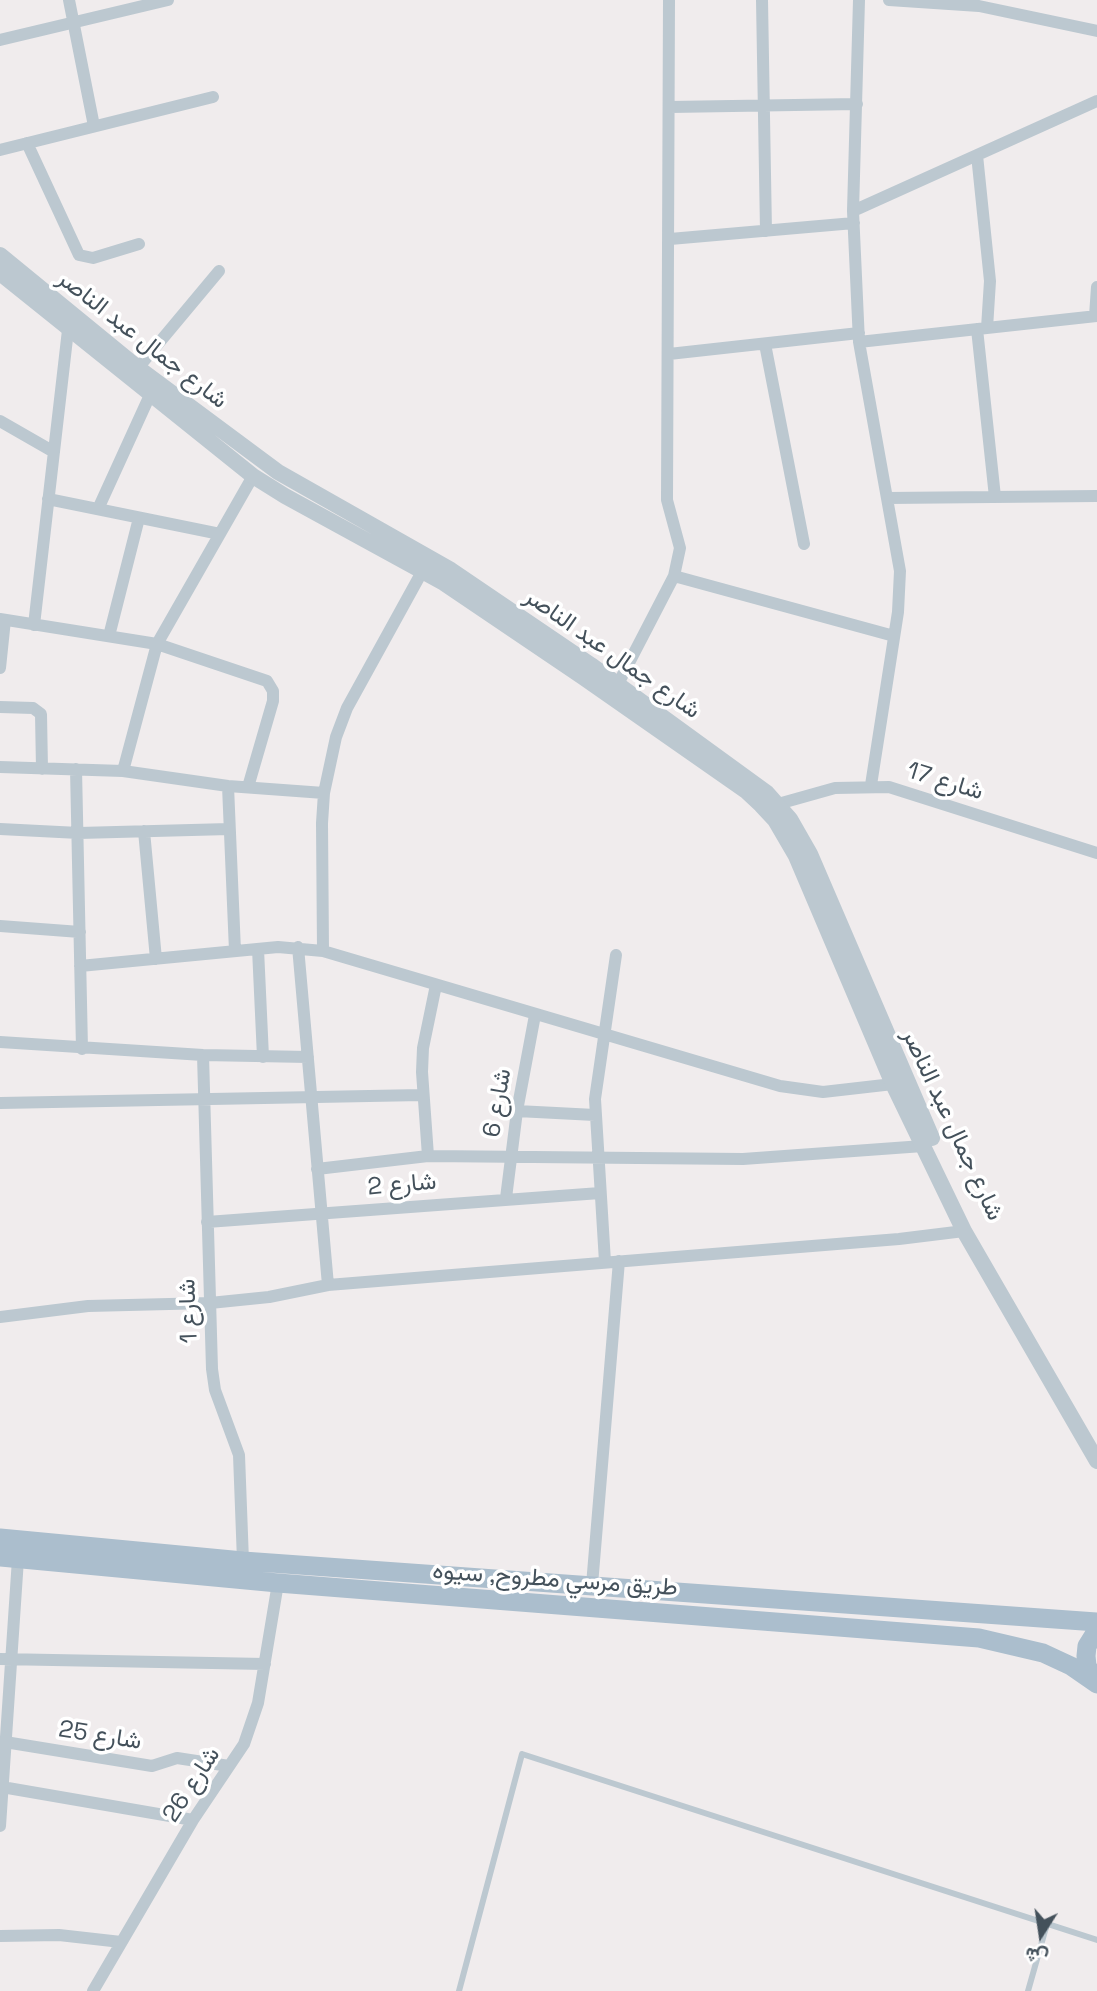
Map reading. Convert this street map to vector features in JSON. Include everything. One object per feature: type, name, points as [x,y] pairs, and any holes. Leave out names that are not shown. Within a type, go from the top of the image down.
[{"type":"main road","name":"طريق مرسي مطروح, سيوه","points":[[0,1538],[243,1561],[1097,1622]]},
{"type":"main road","name":"طريق مرسي مطروح, سيوه","points":[[9,1558],[278,1583],[979,1637],[1043,1653],[1071,1666],[1097,1683]]},
{"type":"main road","points":[[1097,1630],[1087,1646],[1086,1656],[1087,1666],[1097,1683]]},
{"type":"street","points":[[69,0],[94,126]]},
{"type":"street","points":[[0,40],[168,0]]},
{"type":"street","points":[[618,684],[674,576],[680,548],[667,500],[669,0]]},
{"type":"street","points":[[762,0],[765,231]]},
{"type":"street","points":[[859,0],[853,217],[859,338],[900,571],[894,636],[871,785]]},
{"type":"street","points":[[889,0],[979,3],[1097,31]]},
{"type":"street","points":[[0,150],[213,97]]},
{"type":"street","points":[[670,239],[765,231],[853,217],[977,155],[1097,101]]},
{"type":"street","points":[[670,107],[857,104]]},
{"type":"street","points":[[27,143],[79,255],[93,258],[139,244]]},
{"type":"street","points":[[977,155],[990,281],[982,328],[995,497]]},
{"type":"street","name":"شارع جمال عبد الناصر","points":[[0,255],[138,368],[278,472],[438,562],[746,791],[775,820],[796,856],[893,1084],[964,1231],[1097,1461]]},
{"type":"street","points":[[138,368],[219,271]]},
{"type":"street","name":"شارع جمال عبد الناصر","points":[[0,273],[253,476],[285,496],[424,570],[587,671],[618,684],[756,784],[778,804],[796,827],[810,854],[904,1079],[986,1254],[986,1265]]},
{"type":"street","points":[[669,354],[1096,316],[1097,287]]},
{"type":"street","points":[[34,625],[68,330]]},
{"type":"street","points":[[765,344],[804,544]]},
{"type":"street","points":[[99,509],[150,395]]},
{"type":"street","points":[[0,421],[54,452]]},
{"type":"street","points":[[124,771],[157,644],[253,476]]},
{"type":"street","points":[[888,498],[1097,496]]},
{"type":"street","points":[[48,499],[220,534]]},
{"type":"street","points":[[109,636],[139,518]]},
{"type":"street","points":[[323,951],[324,793],[335,737],[347,708],[424,570]]},
{"type":"street","points":[[674,576],[894,636]]},
{"type":"street","points":[[0,668],[3,620],[157,644],[267,681],[273,691],[248,787]]},
{"type":"street","points":[[0,707],[27,707],[41,714],[42,769]]},
{"type":"street","points":[[0,767],[124,771],[228,786],[324,793]]},
{"type":"street","points":[[76,769],[82,1049]]},
{"type":"street","name":"شارع 17","points":[[778,804],[835,788],[871,785],[906,790],[1097,853]]},
{"type":"street","points":[[228,786],[235,951]]},
{"type":"street","points":[[0,829],[79,833],[229,829]]},
{"type":"street","points":[[144,831],[156,959]]},
{"type":"street","points":[[0,926],[80,932]]},
{"type":"street","points":[[80,966],[298,947],[323,951],[535,1015],[801,1090],[845,1091],[893,1084]]},
{"type":"street","points":[[298,947],[328,1285]]},
{"type":"street","points":[[258,949],[263,1056]]},
{"type":"street","points":[[606,1262],[595,1115],[616,955]]},
{"type":"street","points":[[428,1156],[422,1095],[423,1048],[436,985]]},
{"type":"street","name":"شارع 6","points":[[506,1198],[517,1111],[535,1015]]},
{"type":"street","points":[[0,1042],[203,1055],[308,1057]]},
{"type":"street","name":"شارع 1","points":[[203,1055],[215,1390],[239,1455],[243,1561]]},
{"type":"street","points":[[0,1103],[422,1095]]},
{"type":"street","points":[[517,1111],[595,1115]]},
{"type":"street","points":[[317,1169],[428,1156],[597,1159],[792,1157],[923,1146]]},
{"type":"street","name":"شارع 2","points":[[208,1222],[600,1193]]},
{"type":"street","points":[[0,1317],[88,1306],[210,1303],[269,1297],[328,1285],[900,1239],[964,1231]]},
{"type":"street","points":[[592,1585],[619,1261]]},
{"type":"street","points":[[0,1826],[5,1742],[9,1558]]},
{"type":"street","name":"شارع 26","points":[[93,1991],[193,1820],[252,1727],[278,1583]]},
{"type":"street","points":[[5,1659],[265,1664]]},
{"type":"street","name":"شارع 25","points":[[5,1742],[152,1766],[177,1758],[229,1766]]},
{"type":"street","points":[[2,1787],[193,1820]]},
{"type":"street","points":[[0,1936],[59,1935],[121,1942]]},
{"type":"lane","points":[[459,1991],[522,1754],[1097,1940]]},
{"type":"lane","points":[[1028,1991],[1047,1924]]}]
